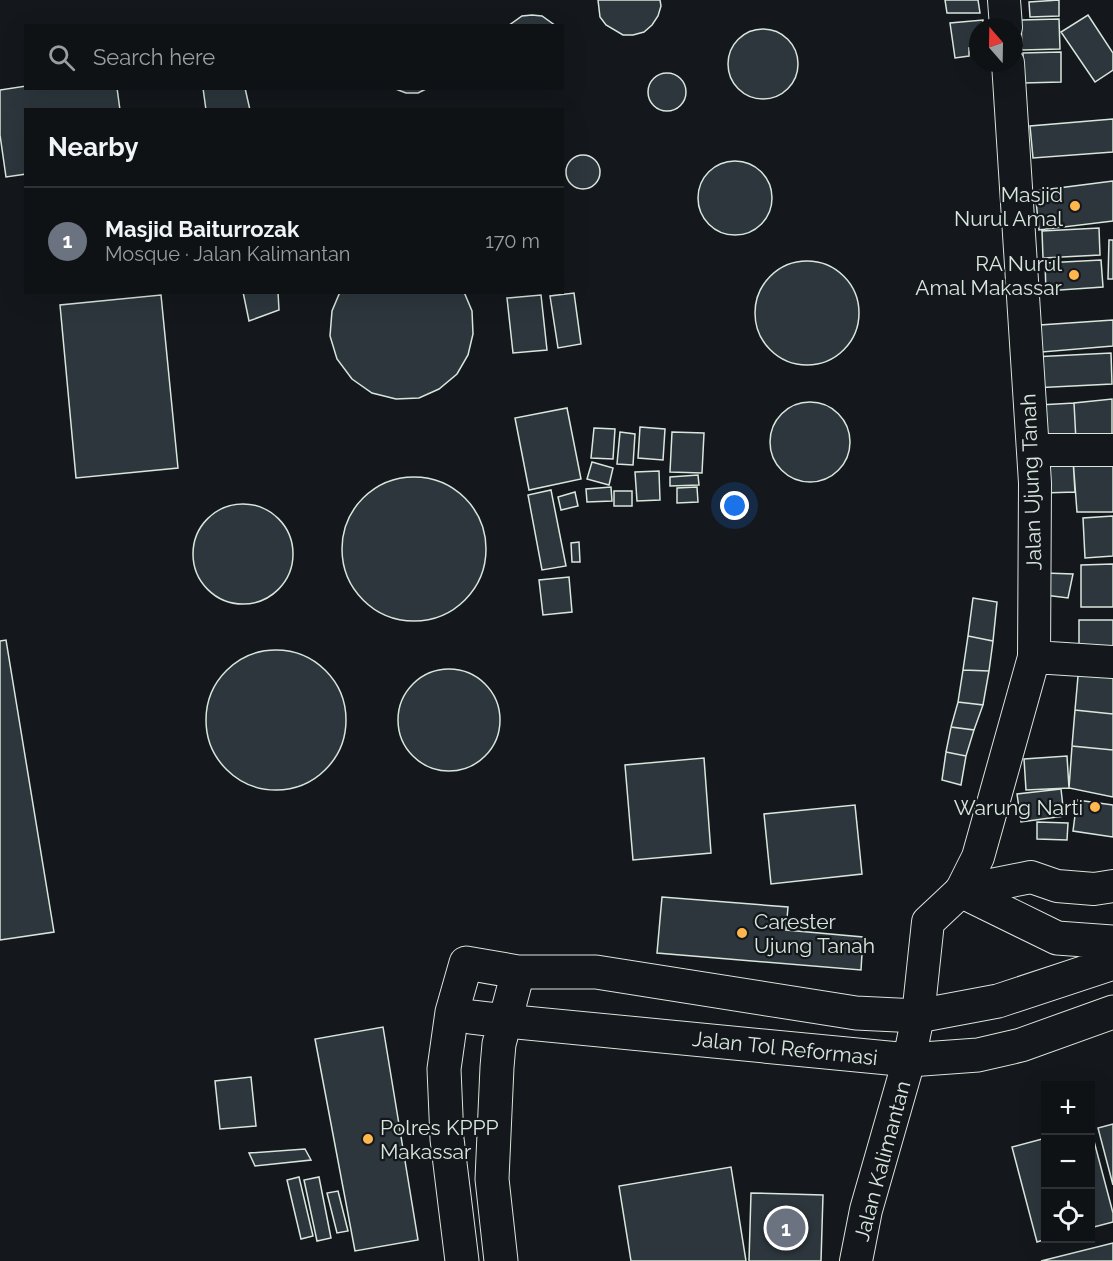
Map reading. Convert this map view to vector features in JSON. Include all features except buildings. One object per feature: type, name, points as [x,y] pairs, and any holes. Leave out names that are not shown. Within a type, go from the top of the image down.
[{"type":"highway","points":[[961,891],[1057,938],[1113,942]]},
{"type":"highway","name":"Jalan Tol Reformasi","points":[[1113,963],[998,1001],[918,1016],[855,1013],[596,972],[518,972],[466,963],[452,1012],[505,1021],[909,1060],[978,1055],[1021,1045],[1113,1012]]},
{"type":"highway","points":[[501,1261],[492,1179],[496,1067],[518,972]]},
{"type":"highway","points":[[452,1012],[444,1070],[447,1139],[462,1261]]},
{"type":"street","points":[[1004,0],[1005,18]]},
{"type":"street","name":"Jalan Ujung Tanah","points":[[961,891],[978,857],[1034,657],[1035,483],[1009,72]]},
{"type":"street","points":[[1033,450],[1113,450]]},
{"type":"street","points":[[1034,657],[1113,662]]},
{"type":"street","points":[[961,891],[1031,877],[1057,886],[1094,889],[1113,886]]},
{"type":"street","name":"Jalan Kalimantan","points":[[856,1261],[866,1210],[909,1060],[918,1016],[928,921],[961,891]]},
{"type":"place","name":"Masjid Nurul Amal","points":[[1075,206]]},
{"type":"place","name":"RA Nurul Amal Makassar","points":[[1074,275]]},
{"type":"place","name":"Warung Narti","points":[[1095,807]]},
{"type":"place","name":"Carester Ujung Tanah","points":[[742,933]]},
{"type":"place","name":"Polres KPPP Makassar","points":[[368,1139]]},
{"type":"place","name":"Masjid Baiturrozak","points":[[786,1228]]}]
